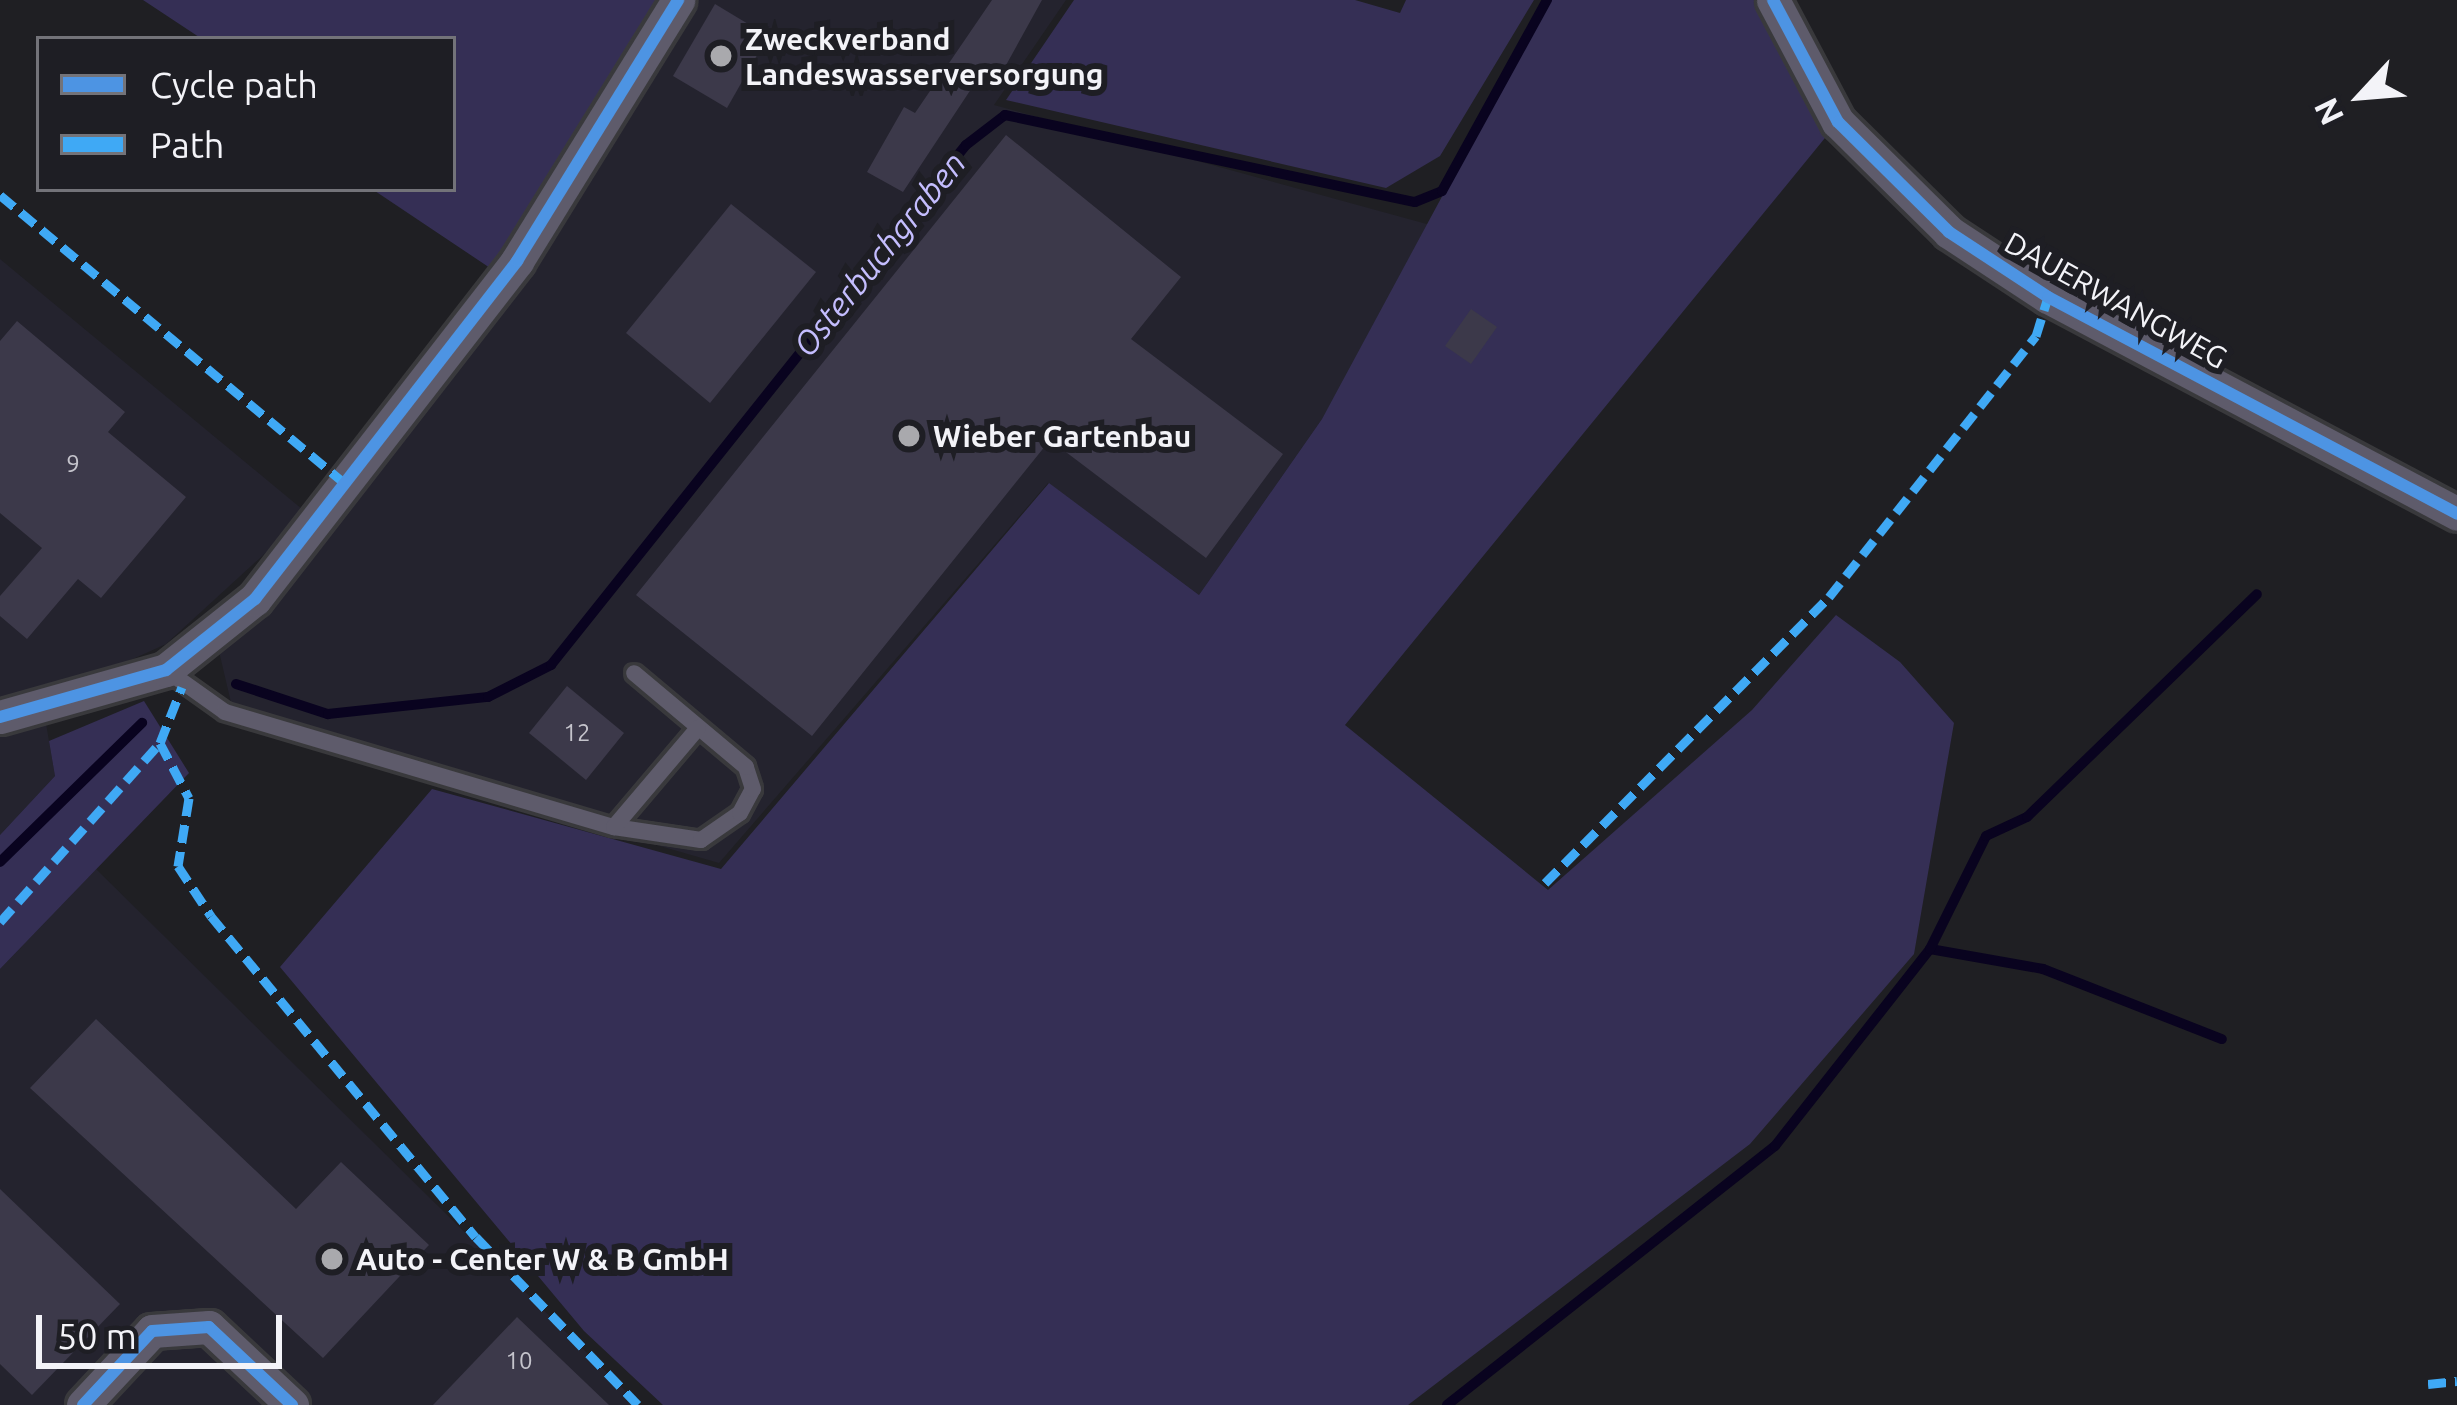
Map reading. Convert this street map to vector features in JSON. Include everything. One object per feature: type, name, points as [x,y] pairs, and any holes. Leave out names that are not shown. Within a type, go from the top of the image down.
[{"type":"street","points":[[0,717],[166,670],[256,599],[338,506],[517,261],[678,0]]},
{"type":"street","name":"DAUERWANGWEG","points":[[1773,0],[1838,122],[1949,232],[2048,297],[2457,514]]},
{"type":"street","points":[[82,1405],[152,1330],[209,1327],[292,1405]]},
{"type":"lane","points":[[166,670],[225,712],[614,827],[700,840],[740,813],[753,789],[746,766],[634,674]]},
{"type":"lane","points":[[614,827],[698,728]]},
{"type":"shaded area","points":[[143,0],[678,0],[505,278],[376,192],[456,192],[456,36],[197,36]]},
{"type":"shaded area","points":[[691,0],[1066,0],[994,105],[1434,226],[1322,419],[1199,595],[1048,483],[719,863],[236,724],[218,647],[358,498],[440,391]]},
{"type":"shaded area","points":[[1074,0],[1355,0],[1400,13],[1406,0],[1534,0],[1440,156],[1386,188],[1006,100]]},
{"type":"shaded area","points":[[1548,0],[1773,0],[1838,122],[1345,725],[1548,890],[1752,710],[1836,615],[1900,662],[1954,723],[1914,954],[1750,1144],[1408,1405],[663,1405],[584,1331],[280,967],[432,789],[721,869],[1049,483],[1199,595],[1322,419]]},
{"type":"shaded area","points":[[0,259],[308,514],[166,644],[42,700],[55,776],[0,835]]},
{"type":"shaded area","points":[[144,701],[189,773],[0,969],[0,835],[55,776],[49,741]]},
{"type":"shaded area","points":[[96,869],[640,1405],[0,1405],[0,969]]},
{"type":"building","points":[[992,0],[1042,0],[1000,76],[985,68],[903,192],[867,172],[904,107],[915,113]]},
{"type":"building","name":"Zweckverband Landeswasserversorgung","points":[[715,4],[768,36],[727,108],[673,76]]},
{"type":"building","name":"Wieber Gartenbau","points":[[1006,135],[1181,277],[1131,339],[1283,454],[1206,558],[1050,440],[812,736],[636,595]]},
{"type":"building","points":[[731,204],[816,272],[710,403],[626,333]]},
{"type":"building","points":[[1471,309],[1497,327],[1471,364],[1445,346]]},
{"type":"building","points":[[17,321],[125,412],[108,432],[186,497],[101,598],[78,579],[27,639],[0,616],[0,596],[42,548],[0,513],[0,341]]},
{"type":"building","points":[[567,686],[624,733],[586,780],[529,733]]},
{"type":"building","points":[[96,1019],[296,1209],[341,1162],[429,1245],[323,1358],[30,1088]]},
{"type":"building","points":[[0,1189],[120,1304],[32,1395],[0,1364]]},
{"type":"building","points":[[517,1317],[609,1405],[433,1405]]},
{"type":"waterway","name":"Osterbuchgraben","points":[[236,684],[328,714],[488,697],[551,665],[966,145],[1005,115],[1415,202],[1442,191],[1547,0]]},
{"type":"waterway","points":[[1447,1405],[1775,1146],[1930,949],[1986,836],[2027,817],[2257,594]]},
{"type":"waterway","name":"Osterbuchgraben","points":[[0,862],[142,723]]},
{"type":"waterway","points":[[1930,949],[2043,969],[2222,1039]]},
{"type":"marked path","points":[[0,195],[351,488]]},
{"type":"marked path","points":[[1545,883],[1829,597],[2036,336],[2048,297]]},
{"type":"marked path","points":[[0,922],[160,743],[182,687]]},
{"type":"marked path","points":[[160,743],[189,798],[178,866],[211,916],[476,1237],[638,1405]]},
{"type":"marked path","points":[[2428,1384],[2457,1381]]},
{"type":"cycle path","points":[[0,717],[166,670],[255,599],[517,261],[678,0]]},
{"type":"cycle path","points":[[1773,0],[1838,122],[1949,232],[2048,297],[2457,514]]},
{"type":"cycle path","points":[[83,1405],[152,1331],[209,1327],[292,1405]]},
{"type":"place","name":"Zweckverband Landeswasserversorgung","points":[[721,56]]},
{"type":"place","name":"Wieber Gartenbau","points":[[909,436]]},
{"type":"place","name":"Auto - Center W & B GmbH","points":[[332,1259]]}]
